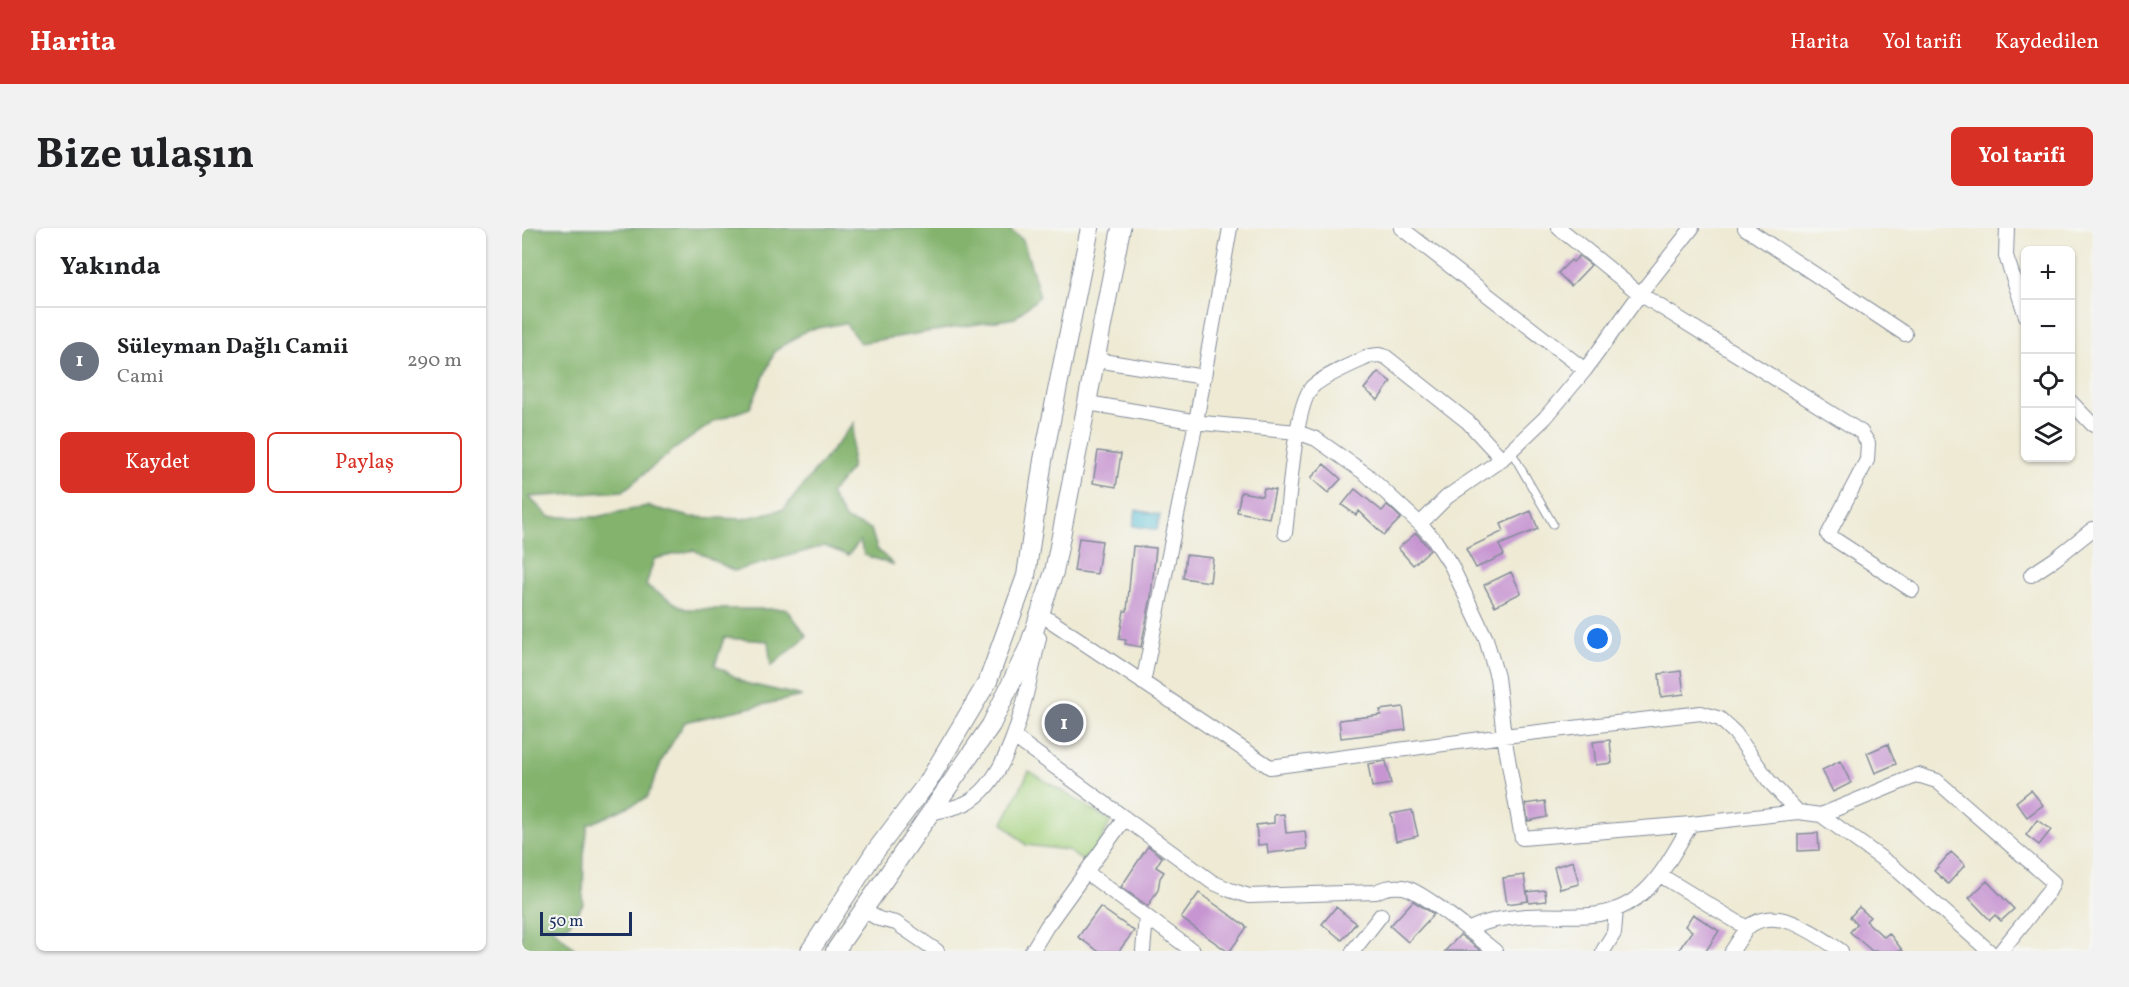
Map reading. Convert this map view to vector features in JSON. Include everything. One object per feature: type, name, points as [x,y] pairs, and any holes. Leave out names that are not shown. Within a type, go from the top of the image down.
[{"type":"main road","points":[[810,951],[874,853],[928,782],[988,681],[1026,576],[1043,460],[1090,228]]},
{"type":"main road","points":[[836,951],[991,725],[1029,646],[1054,572],[1121,228]]},
{"type":"street","points":[[1143,683],[1196,422],[1230,228]]},
{"type":"street","points":[[1401,228],[1585,370]]},
{"type":"street","points":[[1559,228],[1640,294],[1861,432],[1868,443],[1867,460],[1828,535],[1912,590]]},
{"type":"street","points":[[1420,524],[1447,497],[1507,455],[1545,418],[1585,370],[1640,294],[1692,228]]},
{"type":"street","points":[[2007,228],[2006,256],[2021,303]]},
{"type":"street","points":[[1750,229],[1905,334]]},
{"type":"street","points":[[1285,533],[1297,432],[1307,395],[1315,384],[1370,356],[1386,357],[1507,455]]},
{"type":"street","points":[[1096,360],[1204,377]]},
{"type":"street","points":[[1088,403],[1196,422],[1297,432],[1316,439],[1366,474],[1434,538],[1451,565],[1486,639],[1497,677],[1504,736],[1522,838],[1690,824],[1798,812],[1821,815],[1895,868],[1989,951]]},
{"type":"street","points":[[2075,406],[2093,425]]},
{"type":"street","points":[[2031,575],[2055,560],[2093,530]]},
{"type":"street","points":[[931,813],[966,803],[988,787],[1014,737],[1045,617],[1054,572]]},
{"type":"street","points":[[1045,617],[1270,767],[1701,713],[1720,719],[1735,733],[1769,781],[1798,812]]},
{"type":"street","points":[[1014,737],[1212,882],[1249,896],[1376,892],[1383,887],[1405,887],[1429,901],[1490,949]]},
{"type":"street","points":[[1821,815],[1918,776],[1937,781],[2052,882],[2049,891],[2001,951]]},
{"type":"street","points":[[1032,951],[1047,926],[1125,818]]},
{"type":"street","points":[[1468,930],[1491,920],[1540,915],[1598,914],[1630,904],[1644,893],[1660,875],[1690,824]]},
{"type":"street","points":[[1086,872],[1193,951]]},
{"type":"street","points":[[1660,875],[1747,928]]},
{"type":"street","points":[[1603,951],[1614,933],[1616,909]]},
{"type":"street","points":[[863,910],[879,920],[896,923],[937,951]]},
{"type":"street","points":[[1353,951],[1381,915]]},
{"type":"street","points":[[1143,951],[1146,917]]},
{"type":"street","points":[[1732,951],[1747,928],[1756,921],[1778,919],[1806,927],[1841,951]]},
{"type":"lane","points":[[1507,455],[1553,524]]},
{"type":"green space","points":[[522,228],[1007,228],[1023,240],[1040,296],[1015,318],[860,343],[845,323],[807,330],[775,351],[750,408],[715,421],[672,451],[623,491],[529,497],[549,517],[596,517],[647,506],[690,517],[743,519],[784,509],[854,423],[851,469],[830,494],[846,520],[871,529],[877,549],[894,565],[864,555],[860,541],[848,555],[824,546],[734,571],[694,550],[654,559],[646,586],[685,609],[787,609],[807,636],[771,666],[768,641],[724,638],[715,665],[745,683],[802,696],[685,722],[664,756],[647,798],[588,825],[584,854],[583,904],[567,927],[549,925],[577,951],[522,951]]},
{"type":"green space","points":[[1029,771],[1111,821],[1088,865],[1067,850],[1026,845],[1003,823]]},
{"type":"water","points":[[1136,510],[1160,515],[1157,530],[1133,526]]},
{"type":"building","points":[[1579,256],[1591,265],[1571,286],[1558,273],[1571,260],[1573,262]]},
{"type":"building","points":[[1378,372],[1391,382],[1378,400],[1364,389]]},
{"type":"building","points":[[1098,451],[1121,454],[1116,487],[1093,483]]},
{"type":"building","points":[[1324,464],[1341,479],[1328,493],[1311,478]]},
{"type":"building","points":[[1264,488],[1275,490],[1269,518],[1237,512],[1241,492],[1262,496]]},
{"type":"building","points":[[1355,489],[1382,511],[1387,505],[1401,518],[1384,535],[1359,511],[1356,515],[1342,505]]},
{"type":"building","points":[[1531,511],[1538,529],[1499,545],[1504,555],[1476,568],[1466,549],[1504,531],[1501,524]]},
{"type":"building","points":[[1416,533],[1430,550],[1413,565],[1398,548]]},
{"type":"building","points":[[1079,538],[1102,541],[1097,574],[1074,571]]},
{"type":"building","points":[[1133,546],[1156,548],[1151,597],[1141,647],[1125,644],[1126,640],[1119,639],[1124,611],[1127,611]]},
{"type":"building","points":[[1186,555],[1213,558],[1210,582],[1183,578]]},
{"type":"building","points":[[1511,572],[1521,593],[1495,606],[1484,585]]},
{"type":"building","points":[[1681,671],[1684,694],[1661,697],[1659,674]]},
{"type":"building","points":[[1071,706],[1079,733],[1058,739],[1049,713]]},
{"type":"building","points":[[1403,707],[1406,730],[1341,738],[1339,720],[1381,715],[1380,710]]},
{"type":"building","points":[[1610,740],[1612,763],[1596,765],[1593,742]]},
{"type":"building","points":[[1888,744],[1896,764],[1875,773],[1867,753]]},
{"type":"building","points":[[1386,761],[1391,784],[1372,787],[1368,764]]},
{"type":"building","points":[[1840,761],[1851,783],[1833,792],[1822,770]]},
{"type":"building","points":[[2031,790],[2043,805],[2027,817],[2016,802]]},
{"type":"building","points":[[1545,801],[1547,817],[1528,821],[1525,804]]},
{"type":"building","points":[[1412,810],[1418,836],[1396,841],[1391,814]]},
{"type":"building","points":[[1284,814],[1286,833],[1305,831],[1307,849],[1268,853],[1267,844],[1258,845],[1256,825],[1274,823],[1274,815]]},
{"type":"building","points":[[2037,820],[2051,830],[2039,845],[2026,835]]},
{"type":"building","points":[[1818,833],[1819,850],[1798,851],[1798,834]]},
{"type":"building","points":[[1148,846],[1162,857],[1156,867],[1164,872],[1160,878],[1158,890],[1148,906],[1121,887]]},
{"type":"building","points":[[1951,852],[1965,865],[1948,884],[1934,871]]},
{"type":"building","points":[[1573,861],[1579,884],[1560,889],[1554,867]]},
{"type":"building","points":[[1524,875],[1528,901],[1507,904],[1503,878]]},
{"type":"building","points":[[1987,881],[2014,909],[2001,921],[1995,915],[1990,920],[1969,898]]},
{"type":"building","points":[[1545,890],[1546,901],[1529,903],[1527,892]]},
{"type":"building","points":[[1199,893],[1247,927],[1230,951],[1181,918]]},
{"type":"building","points":[[1413,901],[1434,914],[1408,942],[1390,926]]},
{"type":"building","points":[[1100,907],[1134,931],[1119,951],[1098,951],[1078,937]]},
{"type":"building","points":[[1336,907],[1356,923],[1342,940],[1322,924]]},
{"type":"building","points":[[1859,907],[1870,917],[1866,921],[1884,937],[1889,933],[1903,951],[1872,951],[1850,932],[1857,924],[1850,917]]},
{"type":"building","points":[[1693,914],[1719,931],[1706,951],[1678,951],[1692,931],[1685,926]]},
{"type":"building","points":[[1460,935],[1463,937],[1481,951],[1445,951]]},
{"type":"place","name":"Süleyman Dağlı Camii","points":[[1064,723]]}]
